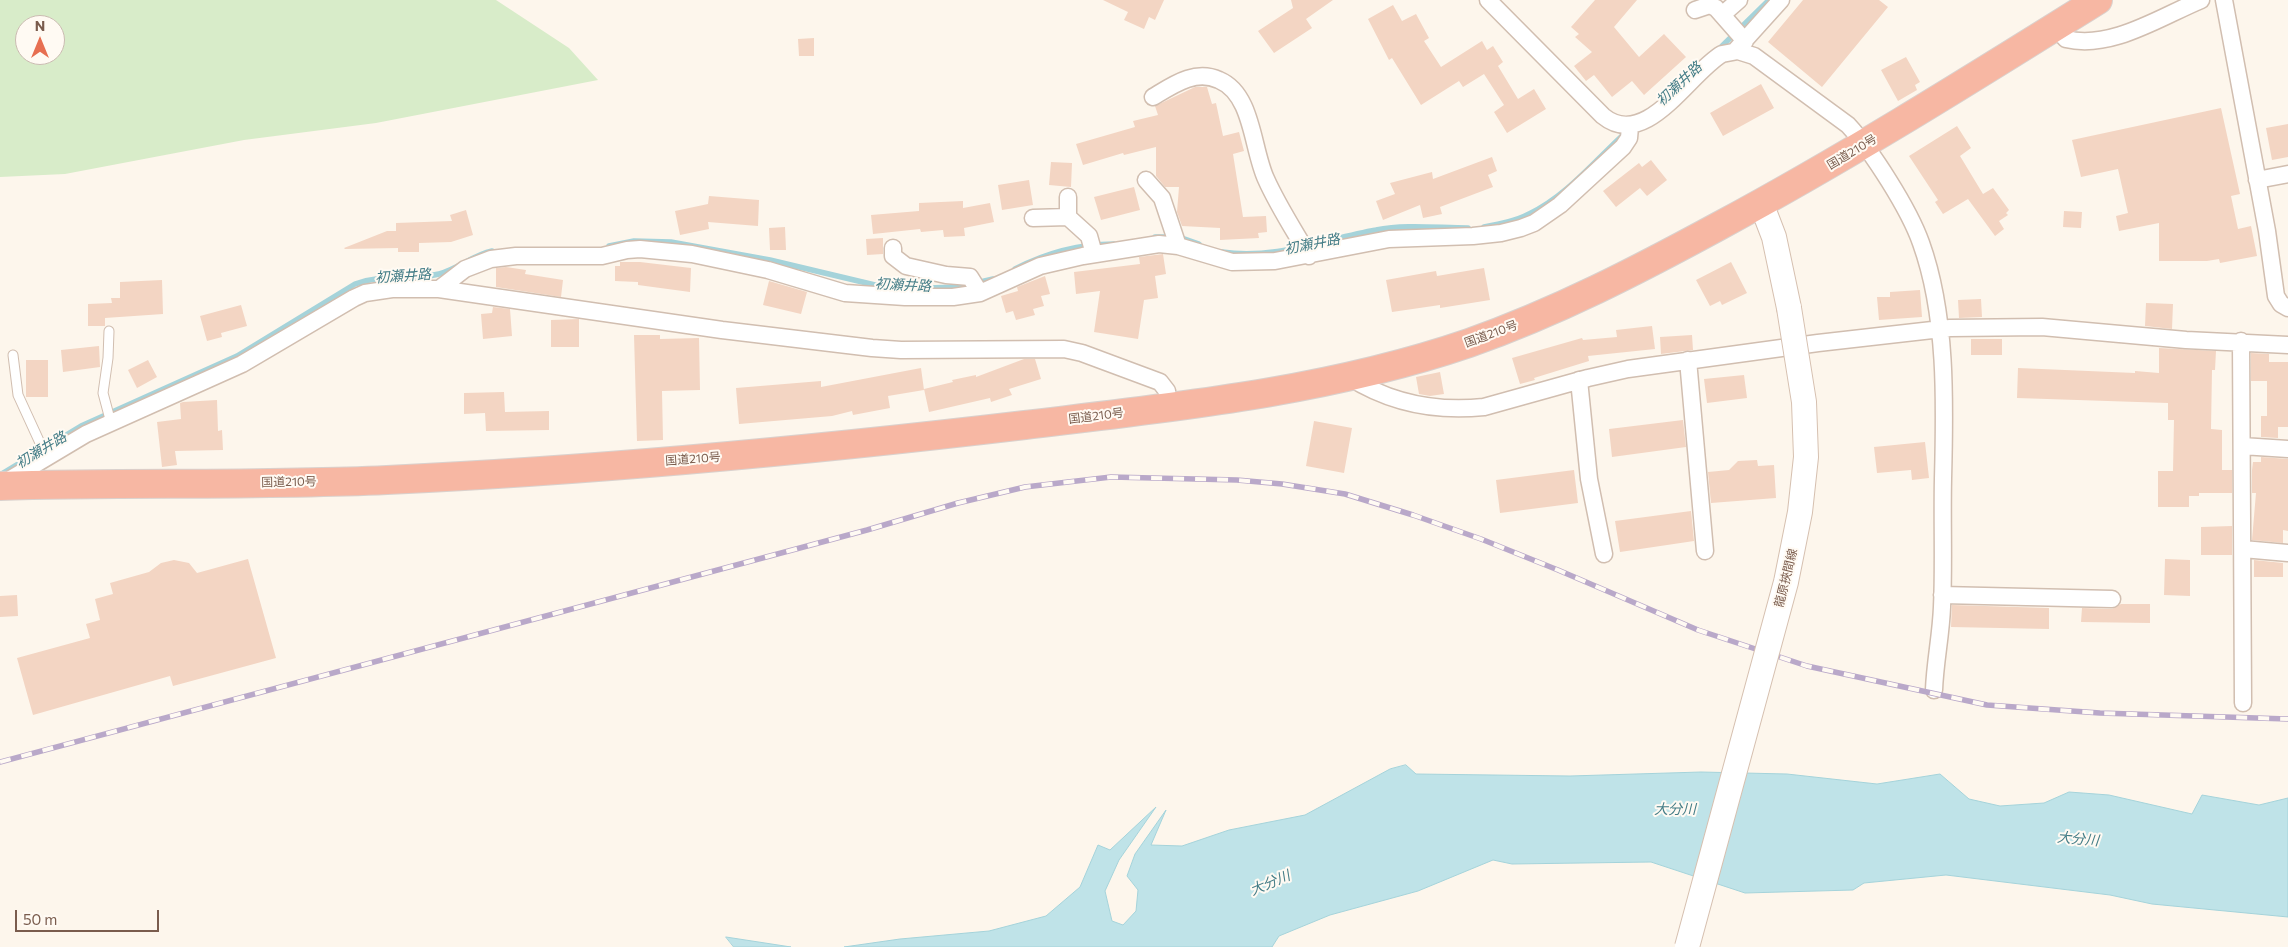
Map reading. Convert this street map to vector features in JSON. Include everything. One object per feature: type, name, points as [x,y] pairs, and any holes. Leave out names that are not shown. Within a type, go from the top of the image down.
[{"type":"highway","name":"国道210号","points":[[0,486],[361,481],[523,472],[861,444],[1169,408],[1272,392],[1349,377],[1463,345],[1537,317],[1602,288],[1761,204],[1864,145],[2098,0]]},
{"type":"main road","name":"龍原挾間線","points":[[1687,947],[1786,582],[1800,512],[1806,457],[1804,402],[1789,308],[1774,237],[1761,204]]},
{"type":"street","points":[[1488,0],[1603,116],[1617,125],[1630,126],[1658,111],[1717,57],[1740,46],[1781,0]]},
{"type":"street","points":[[1722,15],[1739,0]]},
{"type":"street","points":[[2055,27],[2066,39],[2086,42],[2129,32],[2201,0]]},
{"type":"street","points":[[2224,0],[2276,296],[2281,304],[2288,308]]},
{"type":"street","points":[[1695,10],[1710,5],[1722,15],[1740,46],[1838,116],[1856,133],[1900,201],[1921,242],[1932,283],[1944,401],[1942,595],[1934,690]]},
{"type":"street","points":[[1153,97],[1181,81],[1200,76],[1215,78],[1232,87],[1243,104],[1266,180],[1309,256]]},
{"type":"street","points":[[439,289],[465,269],[490,259],[516,256],[602,256],[627,250],[640,250],[692,254],[768,270],[836,290],[865,295],[930,298],[980,292],[1028,270],[1094,254],[1159,244],[1178,246],[1232,262],[1275,261],[1309,256],[1389,239],[1487,235],[1534,223],[1560,205],[1623,147],[1629,138],[1630,126]]},
{"type":"street","points":[[2257,180],[2288,174]]},
{"type":"street","points":[[1146,180],[1162,198],[1178,246]]},
{"type":"street","points":[[1068,197],[1068,217]]},
{"type":"street","points":[[1033,218],[1068,217],[1089,236],[1094,254]]},
{"type":"street","points":[[893,248],[893,256],[906,266],[946,275],[970,277],[980,292]]},
{"type":"street","points":[[0,486],[46,456],[86,434],[242,364],[354,298],[371,292],[392,289],[439,289],[722,330],[872,348],[902,350],[1064,349],[1082,353],[1155,379],[1165,386],[1169,408]]},
{"type":"street","points":[[1349,377],[1386,397],[1420,406],[1442,408],[1484,407],[1613,372],[1688,360],[1938,329],[2028,326],[2186,340],[2240,341],[2288,345]]},
{"type":"street","points":[[2240,341],[2243,703]]},
{"type":"street","points":[[1688,360],[1705,550]]},
{"type":"street","points":[[1579,380],[1589,479],[1604,554]]},
{"type":"street","points":[[2242,446],[2288,449]]},
{"type":"street","points":[[2243,549],[2288,553]]},
{"type":"street","points":[[1942,595],[2112,599]]},
{"type":"lane","points":[[109,330],[108,358],[103,393],[111,423]]},
{"type":"lane","points":[[12,355],[18,395],[46,456]]},
{"type":"green space","points":[[0,0],[496,0],[569,48],[598,80],[376,123],[244,140],[65,174],[0,177]]},
{"type":"water","name":"大分川","points":[[1406,765],[1416,774],[1570,776],[1701,772],[1787,774],[1877,784],[1940,774],[1969,799],[2000,806],[2044,803],[2069,792],[2109,795],[2192,814],[2202,795],[2259,805],[2288,798],[2288,917],[2152,904],[2110,895],[1946,875],[1864,883],[1853,890],[1745,893],[1651,862],[1512,864],[1493,860],[1418,891],[1330,915],[1279,936],[1272,947],[844,947],[900,939],[989,931],[1046,916],[1080,887],[1098,845],[1110,850],[1156,807],[1119,860],[1105,891],[1112,921],[1123,925],[1136,911],[1138,890],[1127,876],[1135,854],[1166,810],[1151,845],[1182,846],[1229,830],[1305,815],[1390,769]]},
{"type":"water","points":[[726,937],[791,947],[734,947]]},
{"type":"building","points":[[1103,0],[1164,0],[1155,20],[1149,17],[1144,29],[1124,20],[1128,12]]},
{"type":"building","points":[[1291,0],[1333,0],[1306,19],[1312,28],[1274,53],[1258,31],[1293,8]]},
{"type":"building","points":[[1595,0],[1637,0],[1614,27],[1639,57],[1664,34],[1686,57],[1644,95],[1632,81],[1612,97],[1594,75],[1586,81],[1574,66],[1592,52],[1575,37],[1579,34],[1571,27]]},
{"type":"building","points":[[1803,0],[1879,0],[1888,7],[1822,87],[1768,42]]},
{"type":"building","points":[[1393,5],[1402,21],[1416,14],[1429,38],[1424,41],[1441,67],[1482,41],[1487,50],[1493,46],[1503,62],[1498,66],[1518,99],[1534,89],[1546,109],[1507,133],[1494,112],[1504,105],[1484,74],[1463,87],[1459,81],[1421,105],[1392,58],[1389,60],[1368,19]]},
{"type":"building","points":[[814,38],[814,56],[799,56],[798,39]]},
{"type":"building","points":[[1906,57],[1920,82],[1915,85],[1917,90],[1898,101],[1881,70]]},
{"type":"building","points":[[1761,84],[1774,108],[1723,136],[1710,113]]},
{"type":"building","points":[[1195,87],[1207,87],[1212,104],[1216,103],[1223,136],[1239,132],[1244,151],[1233,154],[1243,217],[1266,216],[1267,232],[1258,233],[1259,238],[1220,240],[1220,228],[1182,226],[1177,212],[1179,187],[1165,187],[1156,176],[1156,147],[1124,155],[1123,153],[1083,165],[1076,144],[1135,127],[1133,121],[1158,115],[1155,106]]},
{"type":"building","points":[[2221,108],[2240,194],[2231,196],[2238,229],[2251,226],[2257,256],[2220,263],[2219,259],[2207,261],[2159,261],[2159,223],[2119,231],[2116,216],[2128,213],[2118,169],[2081,177],[2072,140]]},
{"type":"building","points":[[2288,124],[2288,157],[2272,160],[2266,128]]},
{"type":"building","points":[[1957,126],[1971,148],[1960,156],[1983,194],[1993,188],[2009,210],[2006,213],[2008,215],[1999,221],[2004,229],[1995,236],[1968,199],[1943,214],[1935,202],[1938,200],[1909,156]]},
{"type":"building","points":[[1492,157],[1497,171],[1488,175],[1493,187],[1440,207],[1442,214],[1423,218],[1420,205],[1383,220],[1376,201],[1395,194],[1390,183],[1432,172],[1433,179]]},
{"type":"building","points":[[1651,160],[1667,180],[1647,196],[1640,188],[1616,207],[1603,191],[1639,163],[1642,167]]},
{"type":"building","points":[[1051,162],[1072,163],[1071,187],[1049,185]]},
{"type":"building","points":[[1029,180],[1033,205],[1002,210],[998,185]]},
{"type":"building","points":[[1134,187],[1140,210],[1101,220],[1094,197]]},
{"type":"building","points":[[709,196],[759,200],[758,226],[708,222],[709,229],[680,235],[675,211],[708,204]]},
{"type":"building","points":[[963,201],[963,208],[990,203],[994,222],[964,228],[965,236],[944,237],[943,230],[921,232],[920,229],[873,234],[871,215],[919,211],[919,203]]},
{"type":"building","points":[[466,210],[473,235],[451,242],[419,243],[419,252],[398,252],[398,248],[344,248],[387,231],[396,231],[396,223],[452,221],[450,215]]},
{"type":"building","points":[[2064,211],[2082,212],[2081,228],[2063,227]]},
{"type":"building","points":[[785,227],[786,250],[770,250],[769,228]]},
{"type":"building","points":[[883,238],[883,254],[867,255],[866,239]]},
{"type":"building","points":[[1163,254],[1166,274],[1155,276],[1158,298],[1144,300],[1138,339],[1094,332],[1100,291],[1076,294],[1074,272],[1140,264],[1139,257]]},
{"type":"building","points":[[620,262],[640,262],[691,268],[690,292],[638,285],[638,282],[615,281],[615,266],[620,266]]},
{"type":"building","points":[[1731,262],[1747,293],[1722,305],[1720,301],[1710,306],[1696,280]]},
{"type":"building","points":[[506,267],[526,270],[525,274],[563,280],[561,297],[496,287],[496,268]]},
{"type":"building","points":[[1484,268],[1490,300],[1440,308],[1440,305],[1392,312],[1386,280],[1436,271],[1437,276]]},
{"type":"building","points":[[1045,276],[1050,294],[1041,296],[1044,306],[1033,309],[1035,315],[1016,320],[1013,311],[1006,313],[1001,296],[1018,291],[1017,287]]},
{"type":"building","points":[[162,280],[163,314],[105,318],[105,326],[88,326],[88,304],[112,303],[111,298],[120,298],[120,282]]},
{"type":"building","points":[[769,281],[807,292],[801,314],[763,305]]},
{"type":"building","points":[[1920,290],[1922,317],[1879,320],[1877,297],[1890,297],[1890,292]]},
{"type":"building","points":[[1981,299],[1982,317],[1959,318],[1958,300]]},
{"type":"building","points":[[2146,303],[2173,304],[2172,329],[2145,326]]},
{"type":"building","points":[[241,305],[247,326],[221,333],[222,337],[207,341],[200,316]]},
{"type":"building","points":[[493,307],[510,309],[512,336],[483,339],[481,314],[492,313]]},
{"type":"building","points":[[579,319],[579,347],[551,347],[551,320]]},
{"type":"building","points":[[1652,326],[1655,349],[1588,356],[1589,361],[1520,384],[1512,358],[1582,338],[1583,340],[1617,337],[1616,330]]},
{"type":"building","points":[[634,335],[660,335],[660,339],[699,338],[700,390],[662,391],[663,440],[637,441]]},
{"type":"building","points":[[1692,335],[1693,350],[1661,354],[1660,337]]},
{"type":"building","points":[[1971,339],[2002,339],[2002,355],[1971,355]]},
{"type":"building","points":[[99,346],[100,367],[63,372],[61,350]]},
{"type":"building","points":[[2159,348],[2216,351],[2215,370],[2212,370],[2211,429],[2222,430],[2222,470],[2232,470],[2232,493],[2199,493],[2199,496],[2189,496],[2189,507],[2158,507],[2158,471],[2173,471],[2174,420],[2168,420],[2168,403],[2017,398],[2018,368],[2159,373]]},
{"type":"building","points":[[2251,353],[2269,354],[2269,362],[2288,362],[2288,427],[2278,427],[2278,438],[2261,437],[2261,416],[2267,416],[2267,381],[2251,381]]},
{"type":"building","points":[[1024,359],[1035,359],[1041,379],[1009,389],[1012,395],[991,402],[990,398],[929,412],[924,389],[953,382],[952,380],[976,375],[976,377]]},
{"type":"building","points":[[26,360],[48,360],[48,397],[26,397]]},
{"type":"building","points":[[148,360],[157,377],[137,388],[128,370]]},
{"type":"building","points":[[921,368],[924,390],[888,396],[890,408],[853,415],[852,411],[832,416],[739,424],[736,388],[821,381],[821,387]]},
{"type":"building","points":[[1440,372],[1444,394],[1430,396],[1419,394],[1416,377]]},
{"type":"building","points":[[1744,375],[1747,398],[1707,403],[1704,379]]},
{"type":"building","points":[[504,392],[505,412],[549,411],[549,430],[486,431],[485,413],[464,414],[464,393]]},
{"type":"building","points":[[217,400],[218,431],[222,430],[223,450],[175,451],[177,465],[162,467],[157,422],[181,419],[180,403]]},
{"type":"building","points":[[1683,420],[1686,447],[1612,457],[1609,429]]},
{"type":"building","points":[[1314,421],[1352,428],[1344,473],[1306,466]]},
{"type":"building","points":[[1925,442],[1929,478],[1912,480],[1911,470],[1877,473],[1874,447]]},
{"type":"building","points":[[2261,457],[2288,459],[2288,531],[2283,530],[2283,543],[2252,540],[2256,493],[2252,493],[2252,470],[2253,462],[2261,462]]},
{"type":"building","points":[[1757,460],[1758,466],[1774,465],[1776,498],[1711,503],[1708,472],[1729,470],[1738,461]]},
{"type":"building","points":[[1574,470],[1578,503],[1500,513],[1496,480]]},
{"type":"building","points":[[1691,511],[1694,541],[1620,552],[1615,521]]},
{"type":"building","points":[[2232,526],[2232,555],[2201,555],[2201,527]]},
{"type":"building","points":[[248,559],[276,658],[173,686],[170,676],[33,715],[17,658],[90,638],[86,624],[100,620],[95,599],[113,594],[110,583],[149,572],[161,563],[174,560],[189,563],[197,573]]},
{"type":"building","points":[[2165,559],[2190,560],[2190,596],[2164,595]]},
{"type":"building","points":[[2254,560],[2283,563],[2283,577],[2254,577]]},
{"type":"building","points":[[17,595],[18,616],[0,617],[0,596]]},
{"type":"building","points":[[2121,604],[2150,604],[2150,623],[2081,622],[2082,608],[2112,609]]},
{"type":"building","points":[[1952,605],[2049,608],[2049,629],[1951,627]]},
{"type":"waterway","name":"初瀬井路","points":[[1718,50],[1769,0]]},
{"type":"waterway","name":"初瀬井路","points":[[1484,227],[1519,219],[1542,207],[1567,189],[1622,136]]},
{"type":"waterway","name":"初瀬井路","points":[[1222,252],[1242,254],[1281,251],[1387,228],[1468,228]]},
{"type":"waterway","name":"初瀬井路","points":[[1155,237],[1179,237],[1199,244]]},
{"type":"waterway","name":"初瀬井路","points":[[609,246],[634,241],[671,242],[770,260],[875,285],[927,288],[959,287],[993,279]]},
{"type":"waterway","name":"初瀬井路","points":[[1015,269],[1063,250],[1101,244],[1114,244]]},
{"type":"waterway","name":"初瀬井路","points":[[0,475],[81,426],[237,356],[355,284],[377,279],[439,274],[492,251]]},
{"type":"railway","points":[[0,762],[867,530],[958,503],[1025,487],[1111,477],[1237,480],[1282,484],[1345,494],[1481,539],[1698,630],[1807,666],[1987,705],[2100,713],[2288,719]]}]
